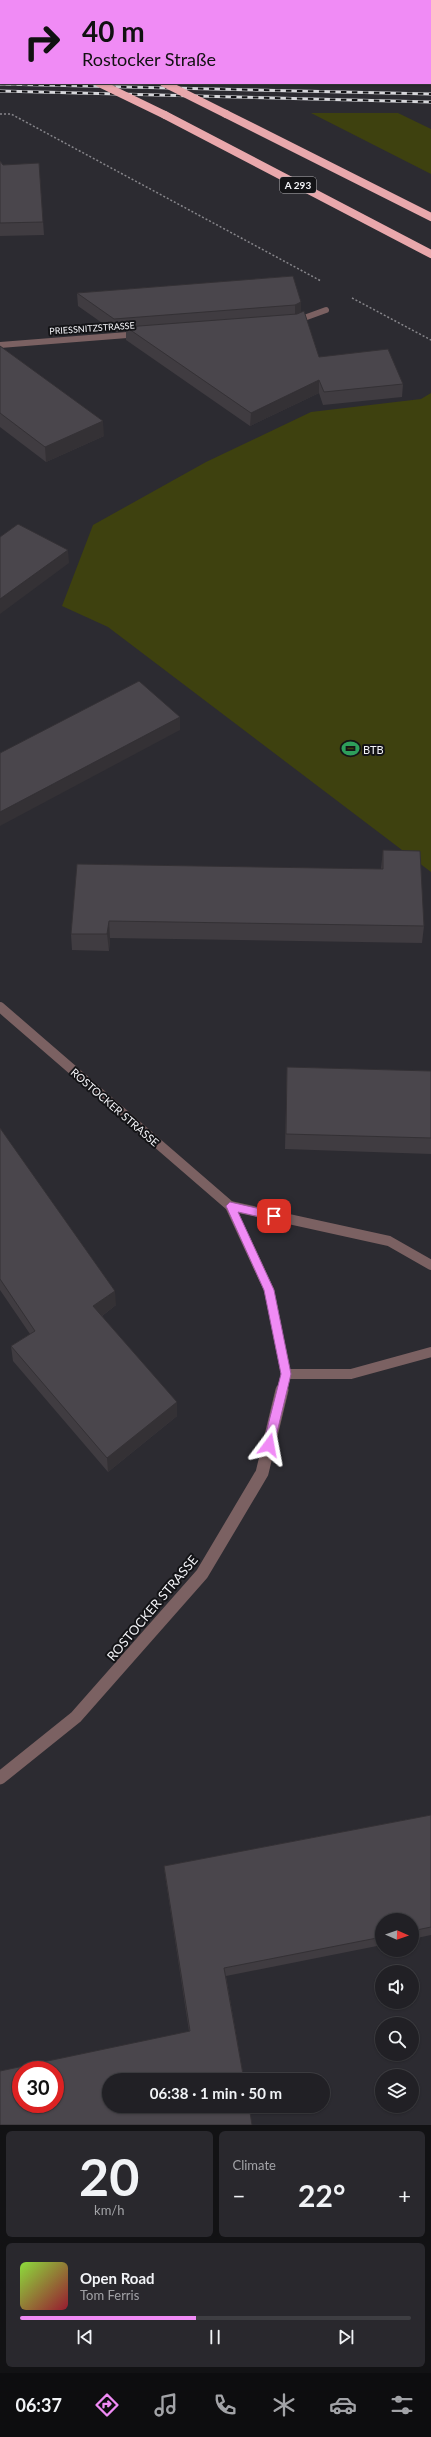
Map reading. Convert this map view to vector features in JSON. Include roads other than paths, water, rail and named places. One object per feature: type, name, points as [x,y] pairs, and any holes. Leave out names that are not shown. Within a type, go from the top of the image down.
[{"type":"highway","name":"A 293","points":[[101,84],[165,115],[431,254]]},
{"type":"highway","name":"A 293","points":[[166,84],[431,217]]},
{"type":"street","points":[[288,322],[296,322],[326,310]]},
{"type":"street","name":"PRIESSNITZSTRASSE","points":[[0,345],[148,333]]},
{"type":"street","name":"ROSTOCKER STRASSE","points":[[0,1007],[230,1206],[269,1290],[286,1374],[262,1473],[202,1574],[76,1717],[0,1778]]},
{"type":"street","name":"ROSTOCKER STRASSE","points":[[230,1206],[389,1241],[431,1265]]},
{"type":"street","points":[[286,1374],[351,1374],[431,1352]]},
{"type":"railway","points":[[0,84],[431,94]]},
{"type":"railway","points":[[0,91],[431,102]]},
{"type":"place","name":"BTB","points":[[350,749]]}]
